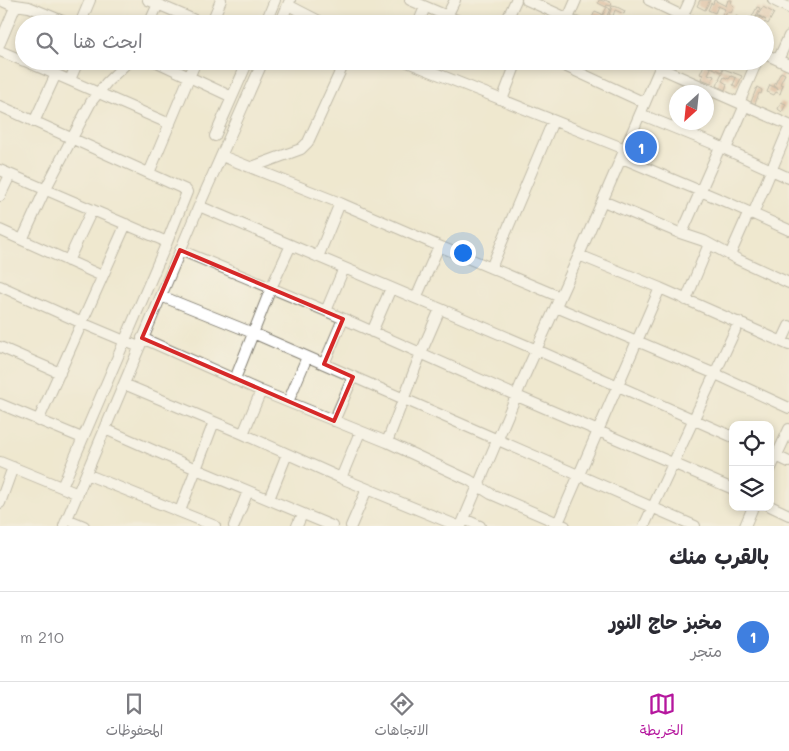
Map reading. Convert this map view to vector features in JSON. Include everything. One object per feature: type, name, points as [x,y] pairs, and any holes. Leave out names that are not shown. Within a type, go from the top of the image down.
[{"type":"street","points":[[0,0],[9,4],[29,7],[48,15]]},
{"type":"street","points":[[84,15],[90,0]]},
{"type":"street","points":[[214,15],[220,0]]},
{"type":"street","points":[[269,15],[275,0]]},
{"type":"street","points":[[410,0],[445,15]]},
{"type":"street","points":[[447,15],[454,0]]},
{"type":"street","points":[[509,15],[516,0]]},
{"type":"street","points":[[527,0],[556,15]]},
{"type":"street","points":[[570,15],[576,0]]},
{"type":"street","points":[[649,0],[673,15]]},
{"type":"street","points":[[683,15],[690,0]]},
{"type":"street","points":[[773,0],[789,8]]},
{"type":"street","points":[[151,15],[153,2],[183,15]]},
{"type":"street","points":[[284,15],[289,2],[310,15]]},
{"type":"street","points":[[0,43],[16,5]]},
{"type":"street","points":[[422,15],[425,7]]},
{"type":"street","points":[[778,60],[789,36]]},
{"type":"street","points":[[0,51],[15,57]]},
{"type":"street","points":[[774,58],[789,65]]},
{"type":"street","points":[[46,70],[170,124]]},
{"type":"street","points":[[70,80],[74,70]]},
{"type":"street","points":[[22,240],[84,114],[98,92],[118,70]]},
{"type":"street","points":[[176,70],[232,97]]},
{"type":"street","points":[[149,174],[192,70]]},
{"type":"street","points":[[215,136],[244,70]]},
{"type":"street","points":[[84,526],[65,523],[140,343],[259,70]]},
{"type":"street","points":[[252,167],[302,149],[308,142],[341,70]]},
{"type":"street","points":[[427,70],[553,121],[789,230]]},
{"type":"street","points":[[502,100],[514,70]]},
{"type":"street","points":[[574,70],[645,103]]},
{"type":"street","points":[[461,524],[659,70]]},
{"type":"street","points":[[671,70],[789,127],[772,170],[730,255]]},
{"type":"street","points":[[682,234],[723,148],[754,70]]},
{"type":"street","points":[[34,122],[56,74]]},
{"type":"street","points":[[0,106],[187,192],[62,487]]},
{"type":"street","points":[[640,114],[723,148],[789,178]]},
{"type":"street","points":[[491,268],[553,121]]},
{"type":"street","points":[[222,156],[340,203],[491,268],[637,342],[789,408]]},
{"type":"street","points":[[0,170],[167,242]]},
{"type":"street","points":[[0,196],[10,175]]},
{"type":"street","points":[[603,201],[709,244],[789,283]]},
{"type":"street","points":[[318,257],[340,203]]},
{"type":"street","points":[[199,206],[416,298],[729,435]]},
{"type":"street","points":[[68,261],[92,210]]},
{"type":"street","points":[[38,420],[126,224]]},
{"type":"street","points":[[0,230],[102,276]]},
{"type":"street","points":[[686,300],[709,244]]},
{"type":"street","points":[[235,379],[271,288],[291,245]]},
{"type":"street","points":[[416,298],[439,246]]},
{"type":"street","points":[[180,250],[326,311],[729,487]]},
{"type":"street","points":[[579,255],[786,343],[789,326]]},
{"type":"street","points":[[326,311],[344,268]]},
{"type":"street","points":[[0,286],[125,341],[140,343],[235,379],[387,442],[469,480],[491,494],[561,524],[578,475],[660,288]]},
{"type":"street","points":[[372,332],[391,288]]},
{"type":"street","points":[[161,296],[353,376],[695,526]]},
{"type":"street","points":[[387,442],[440,309]]},
{"type":"street","points":[[324,364],[343,319]]},
{"type":"street","points":[[644,526],[739,322]]},
{"type":"street","points":[[0,347],[60,373]]},
{"type":"street","points":[[288,402],[307,357]]},
{"type":"street","points":[[334,421],[353,376]]},
{"type":"street","points":[[124,384],[367,489],[461,524],[480,526]]},
{"type":"street","points":[[243,434],[262,391]]},
{"type":"street","points":[[0,404],[82,438]]},
{"type":"street","points":[[180,511],[214,422]]},
{"type":"street","points":[[106,428],[196,469],[332,526]]},
{"type":"street","points":[[774,453],[789,429]]},
{"type":"street","points":[[341,478],[360,432]]},
{"type":"street","points":[[269,499],[286,454]]},
{"type":"street","points":[[774,455],[789,462]]},
{"type":"street","points":[[0,462],[78,494]]},
{"type":"street","points":[[0,503],[13,467]]},
{"type":"street","points":[[86,474],[180,511],[204,524],[215,526]]},
{"type":"street","points":[[351,526],[367,489]]},
{"type":"street","points":[[234,526],[248,491]]},
{"type":"street","points":[[774,508],[789,515]]},
{"type":"street","points":[[745,526],[752,511]]},
{"type":"street","points":[[297,526],[302,514]]},
{"type":"highlighted area","points":[[180,250],[343,319],[324,364],[353,377],[334,421],[142,338]]},
{"type":"building","points":[[599,0],[612,3],[611,6],[607,5],[606,7],[598,3]]},
{"type":"building","points":[[700,0],[710,0],[705,10],[697,6]]},
{"type":"building","points":[[714,0],[726,6],[728,0],[732,0],[731,4],[734,6],[731,13],[727,12],[726,15],[722,15],[725,9],[718,6],[715,13],[708,10],[711,3],[713,4]]},
{"type":"building","points":[[612,6],[625,11],[624,14],[615,10],[613,15],[609,15]]},
{"type":"building","points":[[607,7],[610,9],[607,15],[603,15]]},
{"type":"building","points":[[757,7],[760,8],[757,15],[753,15]]},
{"type":"building","points":[[763,7],[774,13],[773,15],[758,15]]},
{"type":"building","points":[[595,11],[602,14],[602,15],[593,15]]},
{"type":"building","points":[[702,70],[710,70],[708,74],[714,76],[711,83],[701,79],[703,75],[700,74]]},
{"type":"building","points":[[724,70],[742,76],[737,87],[733,85],[736,78],[731,76],[729,79],[724,77],[722,81],[727,84],[725,90],[717,86]]},
{"type":"building","points":[[781,72],[785,74],[780,84],[783,85],[780,94],[776,92],[774,95],[767,92],[770,85],[778,89],[774,86]]},
{"type":"building","points":[[757,87],[762,90],[755,104],[751,102]]},
{"type":"building","points":[[781,102],[786,104],[782,112],[778,109]]},
{"type":"place","name":"مخبز حاج النور","points":[[641,147]]}]
